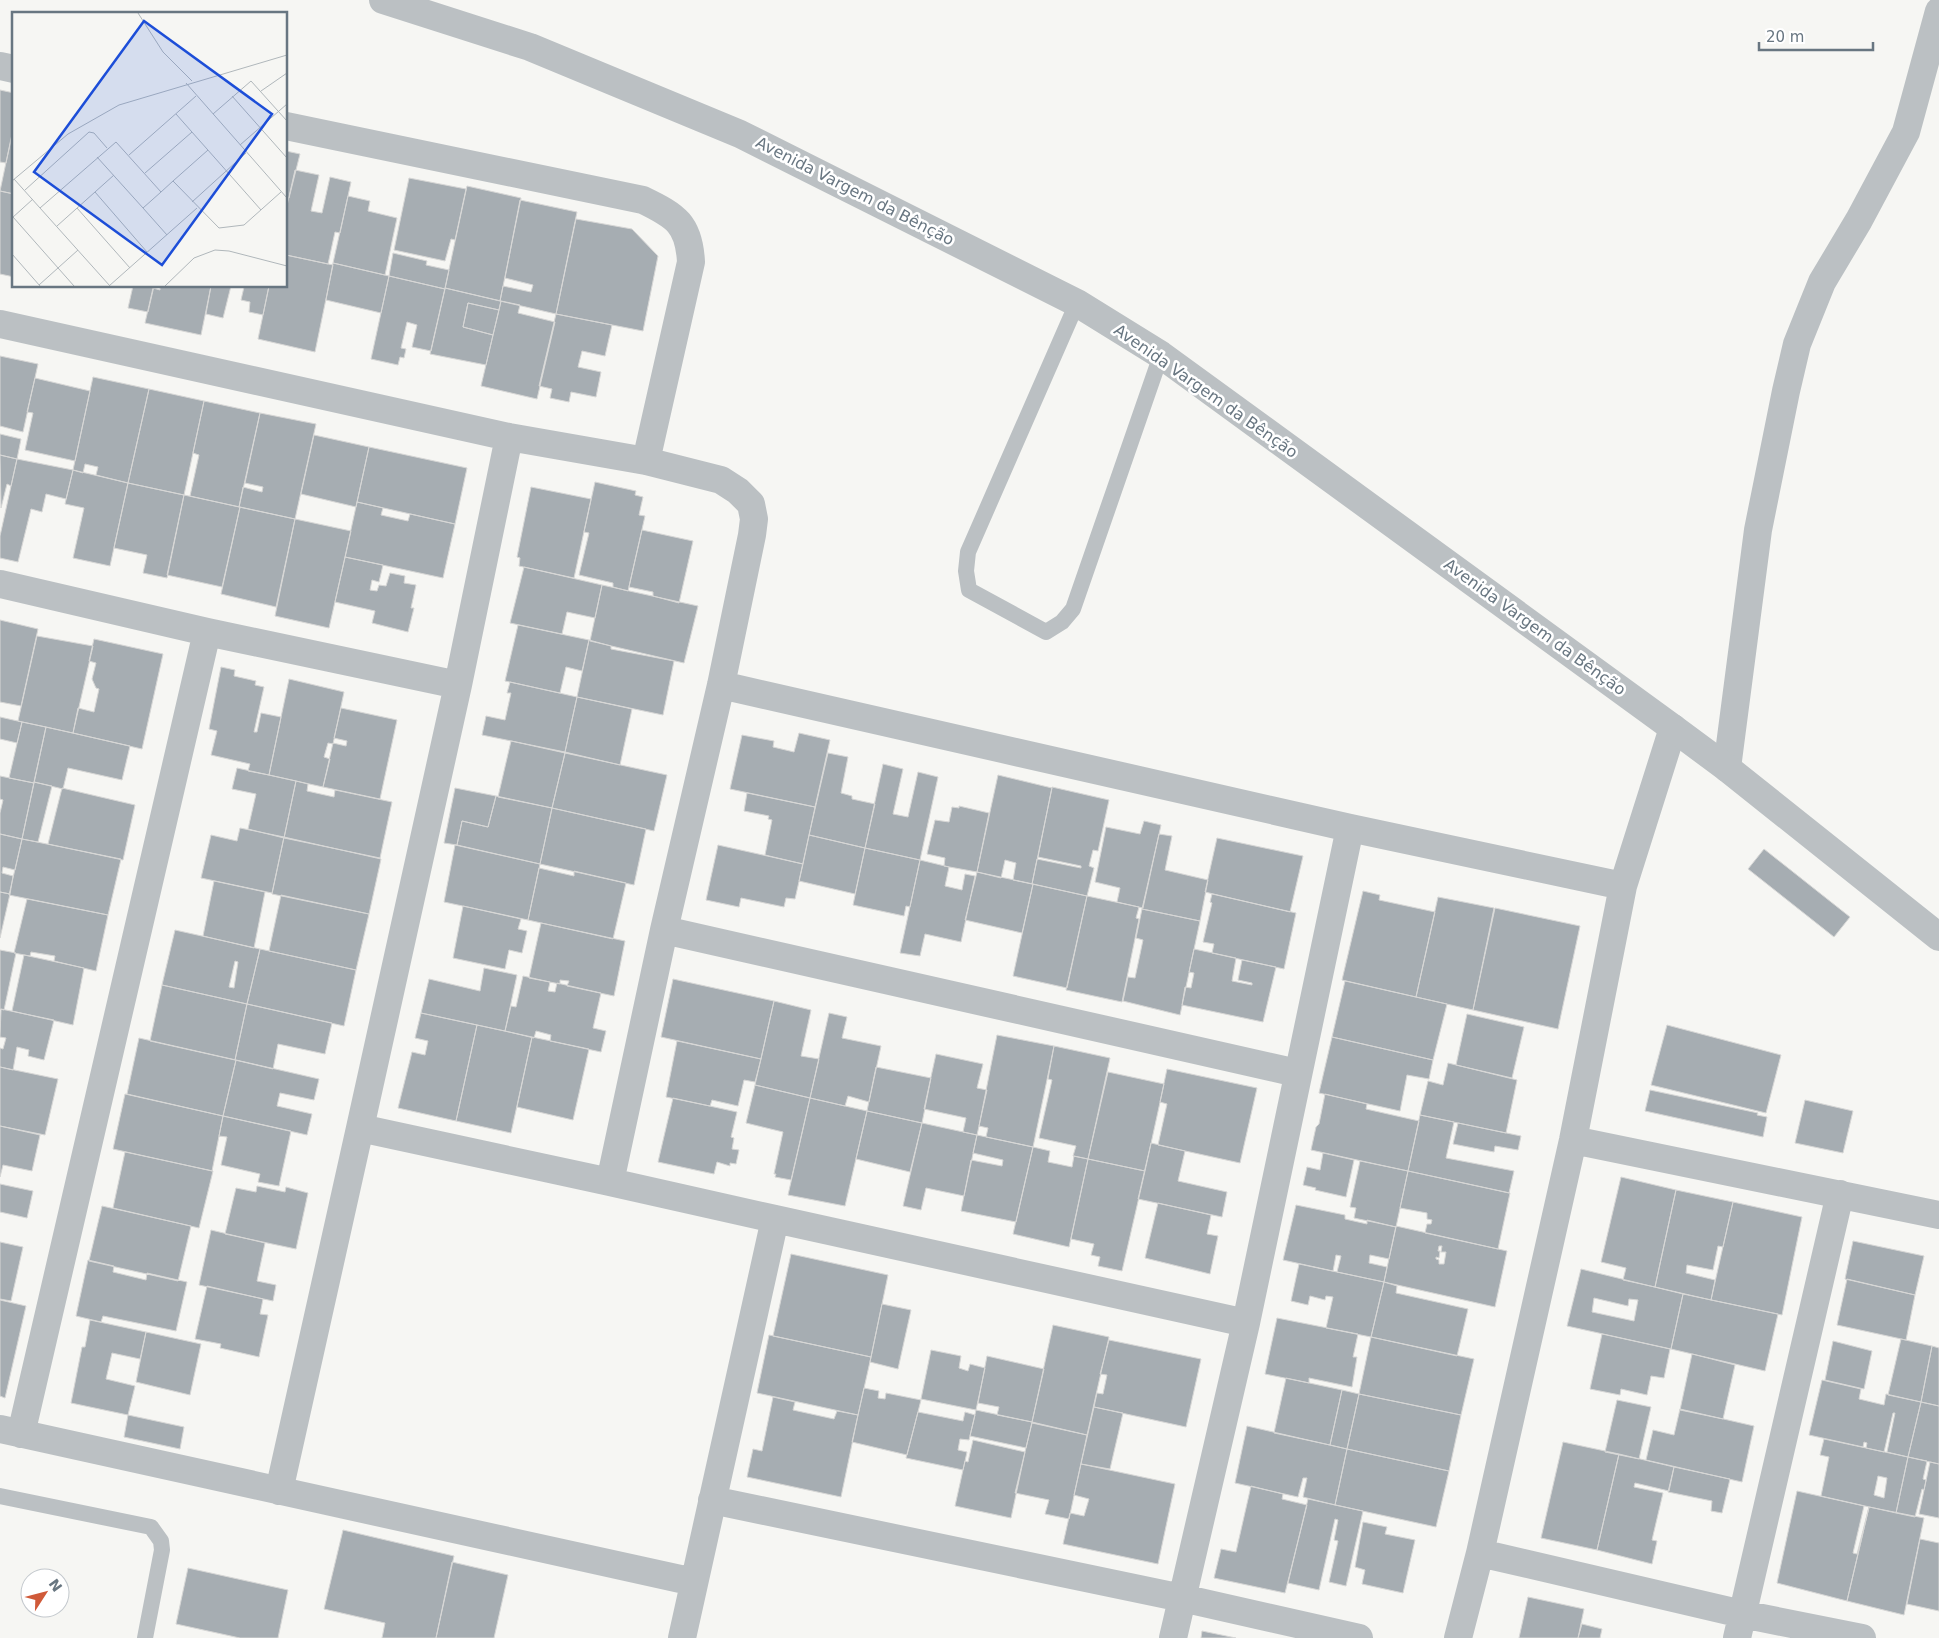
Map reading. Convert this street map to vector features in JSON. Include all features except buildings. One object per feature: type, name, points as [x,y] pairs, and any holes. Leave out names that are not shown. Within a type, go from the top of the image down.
[{"type":"street","name":"Avenida Vargem da Bênção","points":[[383,0],[530,47],[740,134],[1077,303],[1161,355],[1673,728],[1727,768],[1939,938]]},
{"type":"street","points":[[1727,768],[1758,530],[1797,344],[1822,282],[1859,220],[1906,132],[1939,10]]},
{"type":"street","points":[[288,126],[643,200],[666,211],[682,226],[690,243],[690,262],[646,461]]},
{"type":"street","points":[[0,324],[509,438],[646,461],[721,480],[738,491],[751,504],[754,518],[752,535],[721,685],[664,930],[610,1182]]},
{"type":"street","points":[[279,1491],[458,685],[509,438]]},
{"type":"street","points":[[0,584],[207,632],[458,685]]},
{"type":"street","points":[[207,632],[10,1432],[694,1582]]},
{"type":"street","points":[[721,685],[1350,828],[1623,886]]},
{"type":"street","points":[[1458,1638],[1480,1553],[1573,1140],[1623,886],[1673,728]]},
{"type":"street","points":[[1174,1638],[1246,1323],[1350,828]]},
{"type":"street","points":[[664,930],[1298,1073]]},
{"type":"street","points":[[360,1128],[1246,1323]]},
{"type":"street","points":[[1573,1140],[1939,1215]]},
{"type":"street","points":[[1740,1626],[1840,1194]]},
{"type":"street","points":[[682,1638],[775,1219]]},
{"type":"street","points":[[712,1500],[1182,1598],[1359,1638]]},
{"type":"street","points":[[1480,1553],[1740,1626],[1862,1638]]},
{"type":"lane","points":[[1077,303],[968,552],[966,571],[969,590],[1046,632],[1062,622],[1073,609],[1161,355]]},
{"type":"lane","points":[[0,1496],[151,1527],[161,1541],[162,1550],[145,1638]]}]
